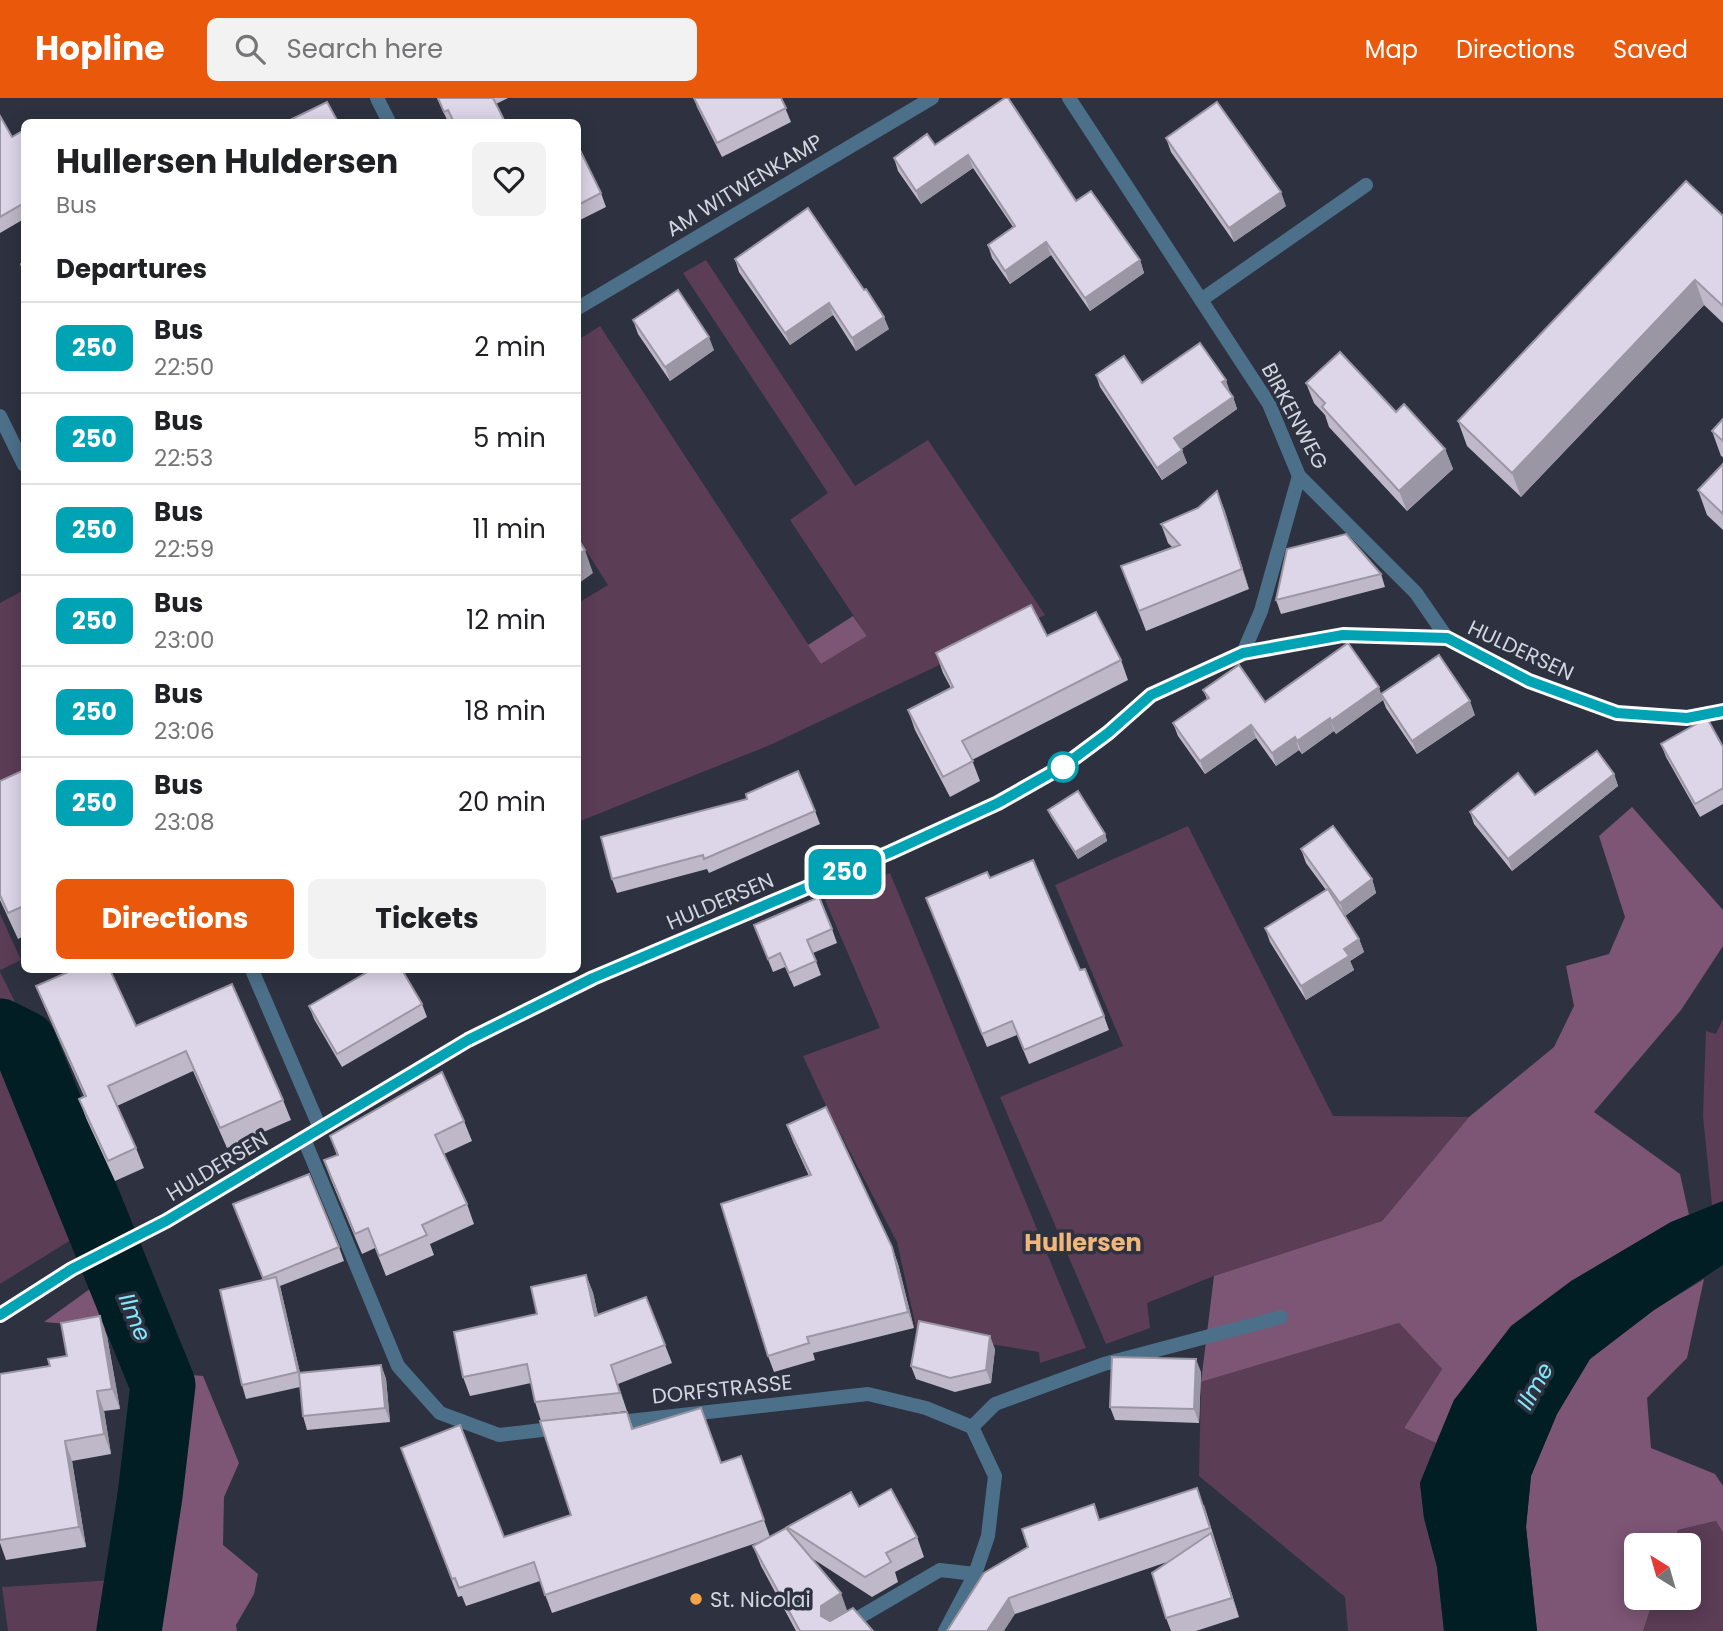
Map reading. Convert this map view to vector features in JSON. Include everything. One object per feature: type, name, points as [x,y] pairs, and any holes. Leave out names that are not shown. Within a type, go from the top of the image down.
[{"type":"street","points":[[377,98],[388,119]]},
{"type":"street","name":"AM WITWENKAMP","points":[[581,306],[932,98]]},
{"type":"street","name":"BIRKENWEG","points":[[1069,98],[1269,404],[1299,476],[1416,593],[1447,638]]},
{"type":"street","points":[[1201,300],[1366,185]]},
{"type":"street","points":[[0,416],[21,459]]},
{"type":"street","points":[[1243,653],[1261,611],[1299,476]]},
{"type":"street","name":"HULDERSEN","points":[[0,1315],[72,1269],[166,1221],[468,1040],[593,978],[891,852],[998,803],[1065,765],[1108,733],[1151,695],[1243,653],[1343,635],[1447,638],[1529,681],[1617,713],[1687,718],[1723,711]]},
{"type":"street","points":[[253,973],[320,1128]]},
{"type":"street","points":[[304,1139],[398,1366],[440,1413],[499,1435],[568,1427]]},
{"type":"street","points":[[945,1631],[975,1574],[988,1536],[995,1476],[972,1427],[995,1404],[1104,1364],[1281,1317]]},
{"type":"street","name":"DORFSTRASSE","points":[[595,1424],[868,1394],[926,1408],[972,1427]]},
{"type":"street","points":[[836,1631],[940,1570],[975,1574]]},
{"type":"shaded area","points":[[706,260],[855,486],[928,440],[1045,615],[770,745],[581,821],[581,601],[608,585],[581,543],[581,338],[600,326],[821,664],[867,636],[790,520],[828,493],[683,273]]},
{"type":"shaded area","points":[[21,592],[21,798],[0,809],[0,603]]},
{"type":"shaded area","points":[[853,616],[867,636],[821,664],[808,645]]},
{"type":"shaded area","points":[[1632,807],[1723,910],[1723,946],[1681,1010],[1594,1112],[1680,1174],[1689,1215],[1671,1222],[1572,1281],[1454,1400],[1436,1443],[1404,1428],[1442,1369],[1399,1323],[1201,1382],[1214,1276],[1382,1221],[1469,1117],[1554,1047],[1574,1006],[1566,966],[1609,954],[1625,917],[1599,836]]},
{"type":"shaded area","points":[[1188,826],[1333,1116],[1469,1117],[1382,1221],[1214,1276],[1147,1303],[1150,1328],[1106,1344],[1000,1097],[1123,1046],[1055,885]]},
{"type":"shaded area","points":[[890,873],[1086,1348],[1040,1363],[1039,1352],[917,1332],[897,1242],[803,1056],[880,1028],[825,900]]},
{"type":"shaded area","points":[[0,914],[21,960],[0,970]]},
{"type":"shaded area","points":[[0,972],[70,1112],[114,1217],[82,1233],[0,1284]]},
{"type":"shaded area","points":[[1723,1019],[1723,1201],[1712,1205],[1703,1116],[1706,1031],[1716,1034]]},
{"type":"shaded area","points":[[139,1262],[159,1313],[168,1373],[203,1376],[239,1463],[224,1497],[223,1545],[258,1574],[254,1594],[236,1625],[237,1631],[112,1631],[114,1580],[125,1538],[137,1393],[129,1347],[115,1328],[73,1334],[67,1324],[44,1322],[94,1286]]},
{"type":"shaded area","points":[[1704,1279],[1687,1358],[1647,1398],[1651,1448],[1715,1474],[1723,1486],[1723,1532],[1716,1521],[1678,1530],[1677,1533],[1624,1533],[1624,1610],[1650,1610],[1643,1631],[1537,1631],[1526,1527],[1531,1476],[1557,1414],[1590,1359],[1654,1310]]},
{"type":"shaded area","points":[[1399,1323],[1442,1369],[1404,1428],[1436,1443],[1420,1483],[1424,1518],[1437,1567],[1444,1631],[1348,1631],[1345,1597],[1199,1476],[1201,1382]]},
{"type":"shaded area","points":[[1717,1521],[1723,1532],[1723,1631],[1643,1631],[1650,1610],[1701,1610],[1701,1533],[1677,1533],[1678,1530]]},
{"type":"shaded area","points":[[114,1580],[112,1631],[8,1631],[2,1587]]},
{"type":"water","points":[[1723,1201],[1723,1265],[1654,1310],[1590,1359],[1557,1414],[1531,1476],[1526,1527],[1537,1631],[1444,1631],[1437,1567],[1424,1518],[1420,1483],[1454,1400],[1511,1326],[1571,1281],[1671,1222]]},
{"type":"building","points":[[438,98],[493,98],[504,119],[452,119],[448,110],[444,112]]},
{"type":"building","points":[[694,98],[781,98],[786,108],[717,143]]},
{"type":"building","points":[[1008,98],[1076,201],[1091,191],[1140,260],[1085,298],[1046,242],[1005,271],[988,245],[1015,226],[968,155],[916,191],[894,158],[927,134],[935,145]]},
{"type":"building","points":[[327,102],[336,119],[292,119]]},
{"type":"building","points":[[1217,102],[1281,192],[1229,228],[1166,138]]},
{"type":"building","points":[[0,116],[12,137],[21,132],[21,205],[0,217]]},
{"type":"building","points":[[581,152],[601,193],[581,203]]},
{"type":"building","points":[[1686,181],[1723,216],[1723,306],[1695,280],[1512,473],[1458,421]]},
{"type":"building","points":[[808,208],[884,317],[852,338],[829,303],[785,333],[735,259]]},
{"type":"building","points":[[678,290],[709,337],[665,367],[633,320]]},
{"type":"building","points":[[1200,343],[1226,380],[1222,382],[1233,397],[1174,438],[1182,450],[1157,468],[1096,375],[1124,356],[1142,383]]},
{"type":"building","points":[[1340,352],[1396,412],[1404,404],[1445,449],[1399,491],[1322,407],[1325,403],[1306,383]]},
{"type":"building","points":[[1723,419],[1723,441],[1712,431]]},
{"type":"building","points":[[1723,464],[1723,514],[1698,490]]},
{"type":"building","points":[[1217,491],[1242,569],[1139,611],[1121,566],[1180,545],[1161,524],[1198,508]]},
{"type":"building","points":[[1346,534],[1381,574],[1276,600],[1287,549]]},
{"type":"building","points":[[1031,605],[1047,636],[1096,612],[1121,660],[962,741],[973,761],[943,777],[908,710],[953,687],[936,653]]},
{"type":"building","points":[[1348,643],[1379,687],[1331,721],[1330,718],[1297,741],[1295,737],[1272,753],[1251,725],[1200,761],[1173,723],[1209,698],[1203,690],[1239,665],[1265,702]]},
{"type":"building","points":[[1439,655],[1470,701],[1412,741],[1381,694]]},
{"type":"building","points":[[1707,718],[1723,747],[1723,788],[1695,804],[1661,744]]},
{"type":"building","points":[[1597,751],[1614,774],[1508,859],[1470,812],[1518,773],[1535,795]]},
{"type":"building","points":[[21,771],[21,907],[8,913],[0,895],[0,781]]},
{"type":"building","points":[[798,771],[815,811],[704,859],[703,855],[612,879],[601,837],[747,799],[746,794]]},
{"type":"building","points":[[1078,791],[1105,834],[1075,852],[1048,810]]},
{"type":"building","points":[[1333,826],[1372,879],[1340,903],[1301,849]]},
{"type":"building","points":[[1033,860],[1080,970],[1085,969],[1104,1016],[1024,1050],[1012,1021],[982,1034],[926,898],[987,872],[990,878]]},
{"type":"building","points":[[1328,889],[1359,939],[1344,949],[1349,956],[1301,986],[1265,928]]},
{"type":"building","points":[[819,897],[832,929],[807,940],[816,961],[789,973],[780,953],[768,959],[754,925]]},
{"type":"building","points":[[66,973],[111,973],[136,1026],[232,984],[283,1100],[220,1128],[186,1051],[108,1086],[136,1148],[108,1161],[79,1099],[86,1096],[36,986]]},
{"type":"building","points":[[366,973],[404,973],[422,1004],[337,1054],[309,1006]]},
{"type":"building","points":[[442,1072],[464,1121],[435,1135],[467,1204],[422,1225],[427,1235],[379,1256],[368,1228],[355,1234],[324,1160],[338,1155],[330,1136]]},
{"type":"building","points":[[826,1107],[892,1247],[908,1312],[807,1337],[809,1343],[768,1356],[721,1204],[811,1175],[787,1125]]},
{"type":"building","points":[[309,1174],[339,1247],[263,1278],[233,1204]]},
{"type":"building","points":[[586,1275],[595,1316],[646,1297],[665,1345],[611,1365],[620,1393],[535,1402],[527,1364],[463,1377],[454,1332],[537,1314],[531,1287]]},
{"type":"building","points":[[276,1277],[298,1372],[242,1385],[220,1290]]},
{"type":"building","points":[[100,1316],[112,1389],[97,1391],[104,1434],[65,1441],[79,1527],[0,1540],[0,1374],[50,1366],[48,1359],[67,1356],[61,1323]]},
{"type":"building","points":[[919,1321],[990,1336],[986,1370],[950,1378],[911,1366]]},
{"type":"building","points":[[1112,1357],[1196,1359],[1194,1409],[1110,1407]]},
{"type":"building","points":[[381,1365],[385,1408],[303,1416],[299,1373]]},
{"type":"building","points":[[701,1408],[721,1463],[741,1456],[764,1520],[545,1595],[534,1562],[459,1588],[455,1578],[452,1579],[401,1448],[460,1425],[504,1537],[571,1515],[540,1421],[627,1412],[632,1429]]},
{"type":"building","points":[[1197,1488],[1210,1528],[1009,1598],[987,1631],[947,1631],[984,1573],[1028,1547],[1022,1529],[1094,1504],[1099,1520]]},
{"type":"building","points":[[891,1489],[917,1537],[886,1553],[891,1562],[865,1577],[787,1527],[851,1492],[859,1507]]},
{"type":"building","points":[[786,1528],[841,1593],[821,1606],[821,1616],[830,1621],[853,1608],[873,1631],[800,1631],[753,1546]]},
{"type":"building","points":[[1211,1533],[1232,1598],[1166,1618],[1152,1573]]},
{"type":"waterway","name":"Ilme","points":[[0,1031],[24,1043],[163,1385],[150,1496],[129,1631]]},
{"type":"bus line","name":"250","points":[[0,1315],[72,1269],[166,1221],[468,1040],[593,978],[891,852],[998,803],[1065,765],[1108,733],[1151,695],[1243,653],[1343,635],[1447,638],[1529,681],[1617,713],[1687,718],[1723,711]]},
{"type":"place","name":"St. Nicolai","points":[[696,1599]]},
{"type":"district","name":"Hullersen","points":[[1083,1242]]}]
